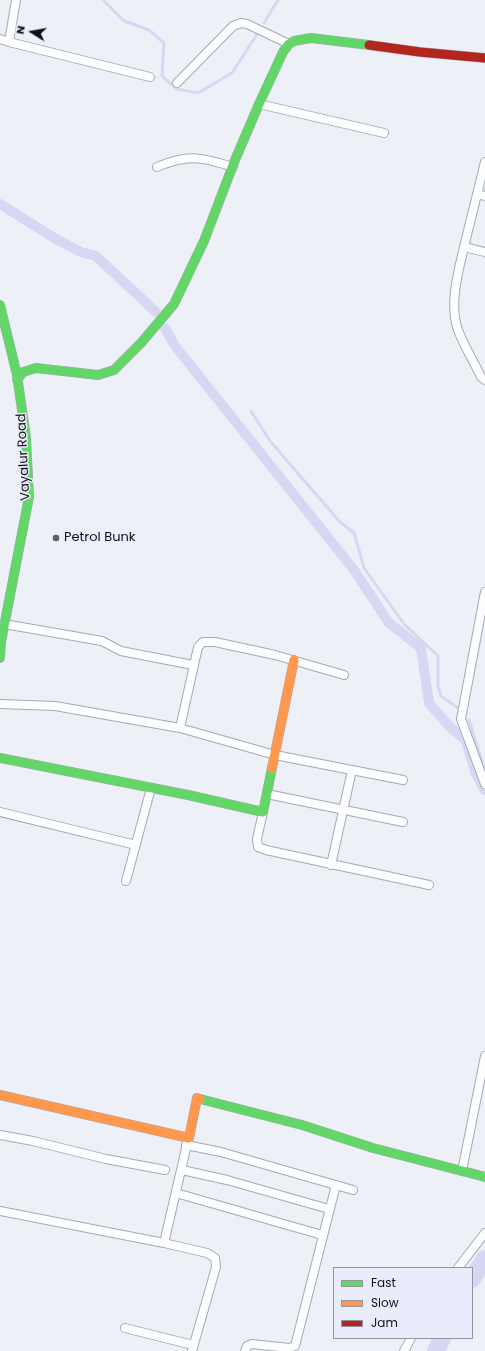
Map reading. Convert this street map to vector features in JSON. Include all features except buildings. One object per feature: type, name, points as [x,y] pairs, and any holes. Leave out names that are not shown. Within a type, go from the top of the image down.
[{"type":"street","points":[[9,42],[16,0]]},
{"type":"street","points":[[177,83],[232,26],[237,24],[247,24],[289,44]]},
{"type":"street","points":[[17,380],[23,372],[36,368],[98,375],[114,370],[174,304],[204,241],[259,104],[283,52],[289,44],[294,41],[311,38],[420,52],[485,58]]},
{"type":"street","points":[[0,39],[150,77]]},
{"type":"street","points":[[259,104],[384,133]]},
{"type":"street","points":[[157,166],[172,160],[188,158],[208,159],[233,167]]},
{"type":"street","points":[[485,162],[476,194],[457,280],[455,313],[458,330],[482,377],[485,380]]},
{"type":"street","points":[[476,194],[485,196]]},
{"type":"street","points":[[464,247],[485,252]]},
{"type":"street","name":"Vayalur Road","points":[[0,305],[3,331],[17,380],[26,438],[29,497],[4,601],[4,624],[0,658]]},
{"type":"street","points":[[485,592],[461,719],[485,784]]},
{"type":"street","points":[[4,624],[102,641],[121,651],[193,665]]},
{"type":"street","points":[[180,728],[193,665],[198,647],[203,642],[215,642],[276,655],[344,675]]},
{"type":"street","points":[[294,660],[257,839],[258,847],[332,865],[429,885]]},
{"type":"street","points":[[0,704],[55,706],[180,728],[275,754],[403,780]]},
{"type":"street","points":[[0,758],[263,812]]},
{"type":"street","points":[[332,865],[352,770]]},
{"type":"street","points":[[126,881],[151,788]]},
{"type":"street","points":[[267,794],[403,822]]},
{"type":"street","points":[[0,812],[136,845]]},
{"type":"street","points":[[462,1171],[485,1056]]},
{"type":"street","points":[[0,1095],[187,1142],[353,1190]]},
{"type":"street","points":[[164,1242],[182,1170],[197,1098],[302,1125],[373,1148],[423,1162],[485,1177]]},
{"type":"street","points":[[0,1135],[33,1141],[106,1159],[165,1170]]},
{"type":"street","points":[[182,1170],[226,1180],[329,1209]]},
{"type":"street","points":[[245,1351],[247,1346],[252,1344],[289,1348],[295,1346],[298,1340],[322,1236],[336,1185]]},
{"type":"street","points":[[176,1193],[322,1236]]},
{"type":"street","points":[[0,1211],[164,1242],[207,1253],[215,1258],[216,1267],[192,1348],[125,1328]]},
{"type":"street","points":[[459,1267],[485,1233]]},
{"type":"street","points":[[404,1351],[410,1339]]},
{"type":"waterway","points":[[103,0],[124,21],[149,30],[164,43],[162,76],[177,89],[198,93],[232,73],[257,34]]},
{"type":"waterway","points":[[264,23],[278,0]]},
{"type":"waterway","points":[[0,204],[56,239],[81,252],[96,256],[156,312]]},
{"type":"waterway","points":[[165,328],[175,346],[354,570],[389,623],[421,648],[429,703],[449,726],[466,741],[476,774],[485,790]]},
{"type":"waterway","points":[[251,411],[270,441],[340,522],[354,533],[364,568],[404,624],[438,656],[438,686],[441,696],[458,708]]},
{"type":"waterway","points":[[469,720],[485,771]]},
{"type":"waterway","points":[[473,1277],[485,1259]]},
{"type":"waterway","points":[[436,1351],[442,1339]]},
{"type":"traffic: fast","points":[[17,380],[23,372],[36,368],[98,375],[114,370],[141,343],[174,304],[204,241],[235,160],[259,104],[283,52],[289,44],[294,41],[311,38],[369,45]]},
{"type":"traffic: fast","points":[[0,305],[17,375],[26,438],[29,497],[1,642],[0,658]]},
{"type":"traffic: fast","points":[[0,758],[188,795],[263,812],[272,768]]},
{"type":"traffic: fast","points":[[200,1099],[302,1125],[373,1148],[485,1177]]},
{"type":"traffic: slow","points":[[272,768],[294,660]]},
{"type":"traffic: slow","points":[[0,1095],[189,1138],[197,1098],[200,1099]]},
{"type":"traffic: jam","points":[[369,45],[420,52],[485,58]]},
{"type":"place","name":"Petrol Bunk","points":[[56,538]]}]
